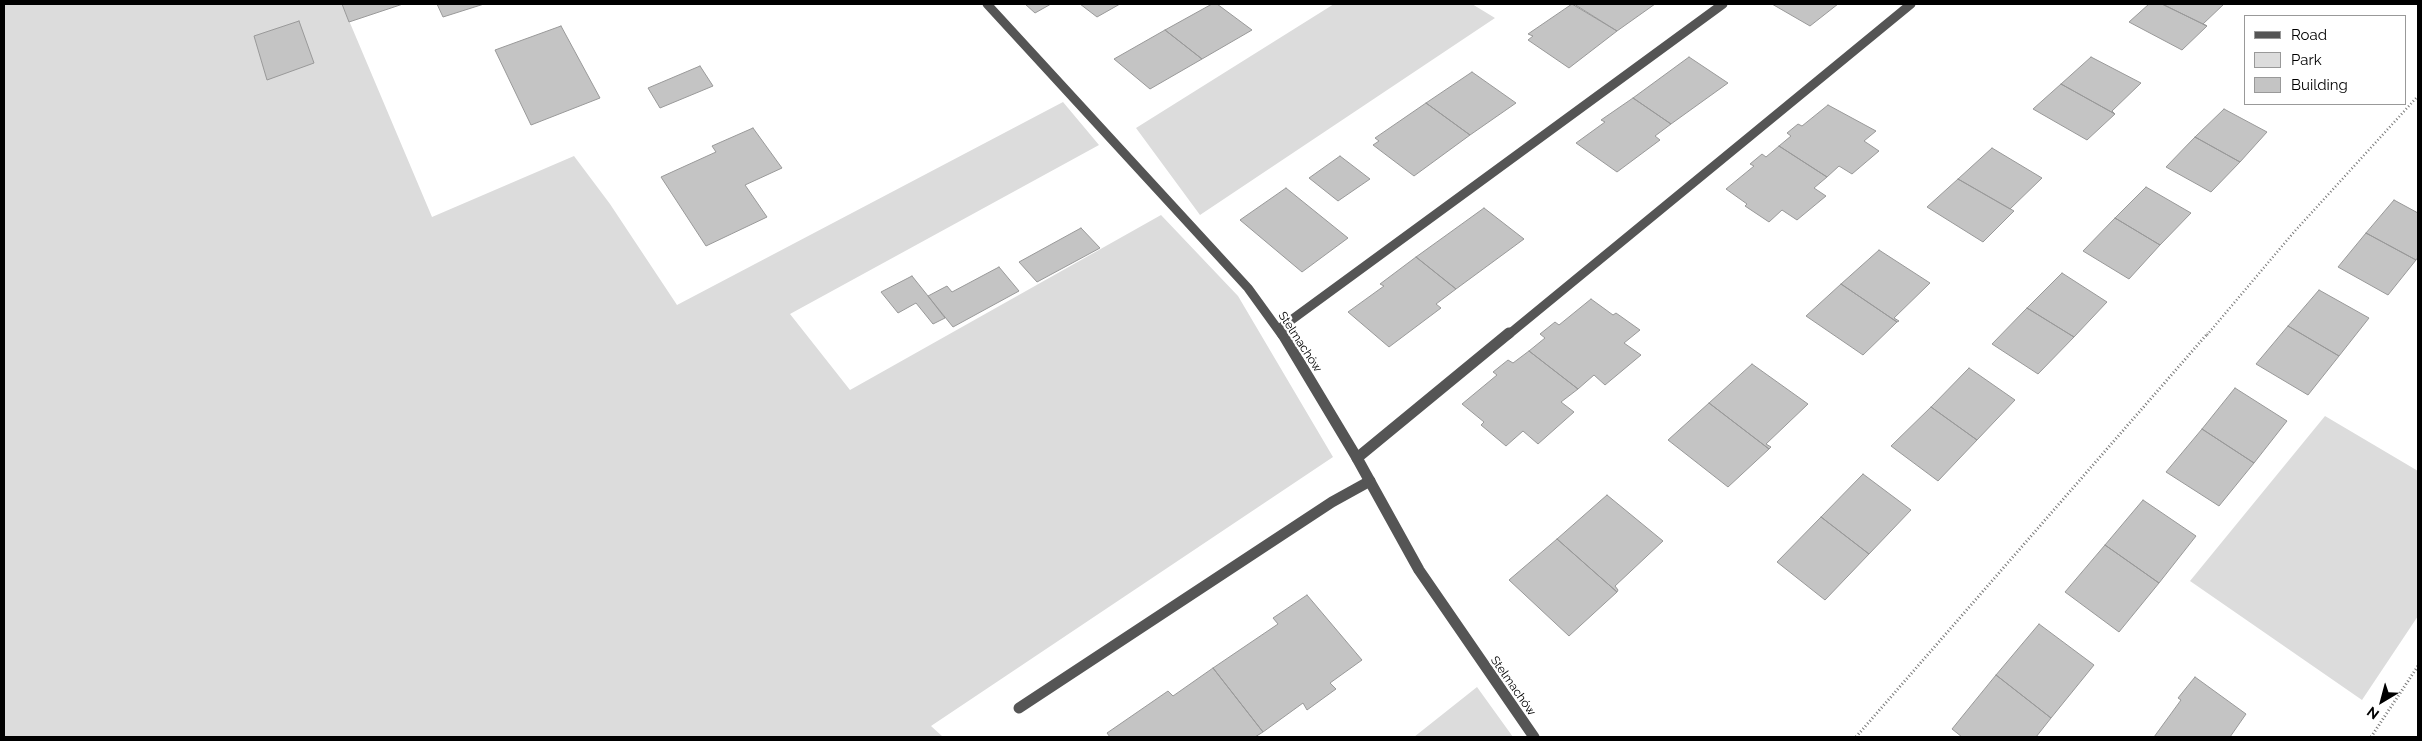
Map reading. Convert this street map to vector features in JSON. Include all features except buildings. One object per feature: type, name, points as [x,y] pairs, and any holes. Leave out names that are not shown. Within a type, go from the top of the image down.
[{"type":"street","name":"Stelmachów","points":[[987,4],[1248,288],[1279,329],[1357,458],[1420,570],[1534,737]]},
{"type":"street","points":[[1279,329],[1723,4]]},
{"type":"street","points":[[1357,458],[1910,4]]},
{"type":"street","points":[[1020,708],[1332,502],[1370,481]]},
{"type":"path","points":[[1856,737],[2152,399],[2294,232],[2418,96]]},
{"type":"path","points":[[2371,737],[2418,666]]},
{"type":"green space","points":[[4,4],[342,4],[432,217],[574,156],[610,204],[677,305],[1063,102],[1099,145],[790,314],[850,390],[1161,215],[1238,296],[1333,457],[931,726],[943,737],[4,737]]},
{"type":"green space","points":[[1334,4],[1472,4],[1495,18],[1200,215],[1136,128]]},
{"type":"green space","points":[[2325,416],[2418,471],[2418,616],[2362,700],[2190,581]]},
{"type":"green space","points":[[1477,687],[1513,737],[1414,737]]}]
